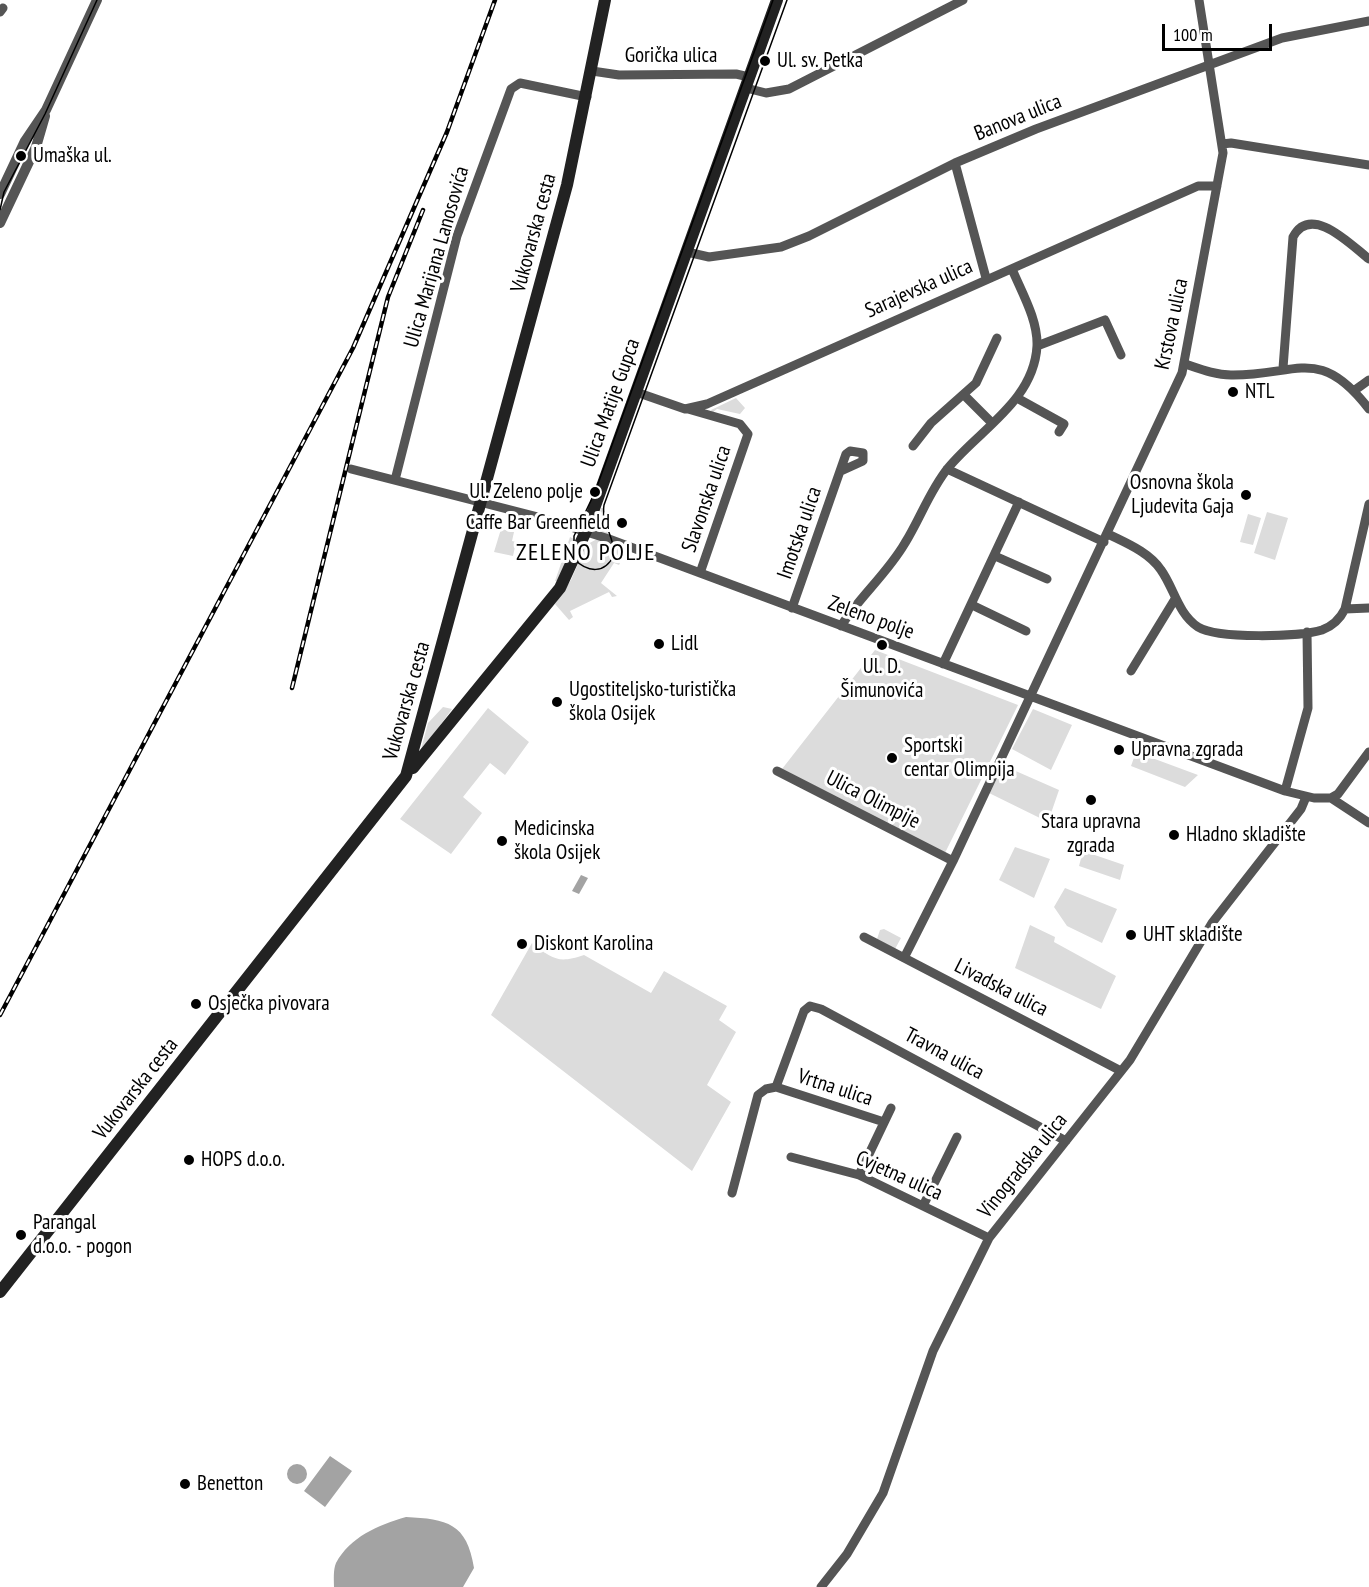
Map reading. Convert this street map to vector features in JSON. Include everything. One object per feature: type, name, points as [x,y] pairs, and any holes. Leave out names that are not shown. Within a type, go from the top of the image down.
[{"type":"main road","name":"Vukovarska cesta","points":[[0,1292],[406,777],[567,185],[587,97],[604,0]]},
{"type":"main road","name":"Ulica Matije Gupca","points":[[406,777],[560,588],[586,531],[777,0]]},
{"type":"street","points":[[0,194],[25,141],[46,110],[97,0]]},
{"type":"street","name":"Gorička ulica","points":[[592,71],[619,75],[736,74],[766,93],[789,89],[963,0]]},
{"type":"street","name":"Krstova ulica","points":[[1029,697],[1106,538],[1185,364],[1222,161],[1222,144],[1199,0]]},
{"type":"street","name":"Banova ulica","points":[[687,252],[709,257],[781,247],[809,236],[955,163],[1036,129],[1282,38],[1369,21]]},
{"type":"street","name":"Ulica Marijana Lanosovića","points":[[394,480],[457,236],[511,89],[520,83],[531,84],[587,97]]},
{"type":"street","points":[[0,223],[36,147],[46,110]]},
{"type":"street","points":[[1222,144],[1231,143],[1369,165]]},
{"type":"street","points":[[955,163],[986,278]]},
{"type":"street","name":"Sarajevska ulica","points":[[685,409],[707,404],[986,278],[1012,269],[1198,186],[1216,186]]},
{"type":"street","points":[[1284,368],[1293,237],[1297,230],[1306,225],[1325,226],[1369,259]]},
{"type":"street","points":[[841,626],[893,561],[947,469],[1017,398],[1029,377],[1037,346],[1035,324],[1012,269]]},
{"type":"street","points":[[1037,346],[1105,320],[1121,355]]},
{"type":"street","points":[[913,446],[931,423],[976,383],[997,338]]},
{"type":"street","points":[[1185,364],[1230,375],[1284,368],[1322,369],[1345,381],[1369,409]]},
{"type":"street","points":[[1354,390],[1369,380]]},
{"type":"street","points":[[636,392],[685,409]]},
{"type":"street","points":[[964,395],[992,423]]},
{"type":"street","points":[[1017,398],[1064,424],[1059,432]]},
{"type":"street","name":"Slavonska ulica","points":[[685,409],[740,424],[747,431],[748,437],[700,573]]},
{"type":"street","name":"Zeleno polje","points":[[351,469],[586,531],[1285,791],[1306,797],[1330,798]]},
{"type":"street","points":[[947,469],[1019,502],[1106,538],[1132,546],[1156,564],[1175,599],[1191,621],[1207,631],[1224,634],[1307,632],[1328,627],[1336,622],[1345,609],[1369,504]]},
{"type":"street","name":"Imotska ulica","points":[[792,608],[841,471]]},
{"type":"street","points":[[943,664],[1019,502]]},
{"type":"street","points":[[995,556],[1047,579]]},
{"type":"street","points":[[1131,671],[1175,599]]},
{"type":"street","points":[[972,605],[1026,631]]},
{"type":"street","points":[[1345,609],[1369,608]]},
{"type":"street","points":[[1285,791],[1308,708],[1307,632]]},
{"type":"street","points":[[904,958],[1029,697]]},
{"type":"street","points":[[1330,798],[1338,794],[1369,752]]},
{"type":"street","name":"Ulica Olimpije","points":[[777,771],[952,861]]},
{"type":"street","name":"Vinogradska ulica","points":[[821,1587],[848,1554],[883,1493],[933,1351],[989,1238],[1121,1071],[1212,923],[1296,814],[1306,797]]},
{"type":"street","points":[[1330,798],[1369,823]]},
{"type":"street","name":"Livadska ulica","points":[[864,937],[1121,1071]]},
{"type":"street","name":"Travna ulica","points":[[804,1011],[810,1006],[821,1010],[1066,1141]]},
{"type":"street","name":"Vrtna ulica","points":[[776,1087],[804,1011]]},
{"type":"street","name":"Vrtna ulica","points":[[732,1192],[758,1095],[766,1089],[776,1087],[884,1122]]},
{"type":"street","points":[[860,1175],[891,1108]]},
{"type":"street","points":[[923,1206],[957,1137]]},
{"type":"street","name":"Cvjetna ulica","points":[[791,1157],[860,1175],[989,1238]]},
{"type":"shaded area","points":[[736,398],[745,408],[740,414],[717,409],[712,413],[711,410]]},
{"type":"shaded area","points":[[601,508],[603,508],[604,523],[609,536],[601,532],[597,523]]},
{"type":"shaded area","points":[[1267,512],[1288,518],[1275,560],[1254,553]]},
{"type":"shaded area","points":[[1248,514],[1261,518],[1253,545],[1240,542]]},
{"type":"shaded area","points":[[501,529],[514,532],[512,541],[516,542],[513,556],[494,552]]},
{"type":"shaded area","points":[[570,537],[576,540],[559,581],[555,581]]},
{"type":"shaded area","points":[[597,539],[626,552],[625,555],[620,552],[616,559],[619,565],[614,563],[601,583],[617,596],[612,597],[609,592],[570,611],[573,617],[569,620],[555,604],[571,580],[586,545]]},
{"type":"shaded area","name":"Sportski centar Olimpija","points":[[875,650],[1018,705],[945,853],[782,769]]},
{"type":"shaded area","points":[[443,707],[452,709],[420,753],[428,723]]},
{"type":"shaded area","points":[[488,708],[529,742],[505,775],[490,763],[463,797],[482,813],[451,854],[400,819]]},
{"type":"shaded area","points":[[1033,709],[1072,725],[1051,770],[1012,749]]},
{"type":"shaded area","points":[[1136,752],[1198,775],[1185,787],[1131,766]]},
{"type":"shaded area","points":[[1002,765],[1059,790],[1048,822],[989,793]]},
{"type":"shaded area","points":[[1015,847],[1050,859],[1034,898],[999,880]]},
{"type":"shaded area","points":[[1083,851],[1124,865],[1120,880],[1079,866]]},
{"type":"shaded area","points":[[581,875],[588,878],[579,894],[572,891]]},
{"type":"shaded area","points":[[1065,888],[1117,909],[1102,943],[1067,926],[1054,907]]},
{"type":"shaded area","points":[[1030,925],[1055,937],[1054,942],[1116,976],[1101,1009],[1015,968]]},
{"type":"shaded area","points":[[884,929],[901,938],[895,949],[877,939],[880,930]]},
{"type":"shaded area","points":[[532,943],[556,958],[568,959],[584,955],[651,993],[664,971],[727,1006],[719,1020],[736,1032],[707,1085],[731,1102],[692,1171],[491,1015]]},
{"type":"shaded area","points":[[330,1456],[352,1471],[325,1507],[304,1491]]},
{"type":"shaded area","points":[[297,1464],[304,1467],[307,1474],[304,1481],[297,1484],[290,1481],[287,1474],[290,1467]]},
{"type":"shaded area","points":[[406,1517],[444,1522],[453,1526],[460,1533],[471,1553],[474,1568],[463,1587],[334,1587],[336,1563],[349,1546],[375,1528]]},
{"type":"tram line","points":[[0,210],[4,192],[45,114],[97,0]]},
{"type":"tram line","points":[[773,0],[595,492],[574,536],[574,559],[590,569],[606,566],[614,555],[614,548],[604,518],[604,505],[787,0]]},
{"type":"railway","points":[[0,1015],[353,348],[447,132],[495,0]]},
{"type":"railway","points":[[292,688],[388,297],[423,210]]},
{"type":"place","name":"Ul. sv. Petka","points":[[765,61]]},
{"type":"place","name":"Umaška ul.","points":[[21,156]]},
{"type":"place","name":"NTL","points":[[1233,392]]},
{"type":"place","name":"Ul. Zeleno polje","points":[[595,492]]},
{"type":"place","name":"Osnovna škola Ljudevita Gaja","points":[[1246,495]]},
{"type":"place","name":"Caffe Bar Greenfield","points":[[622,523]]},
{"type":"place","name":"Lidl","points":[[659,644]]},
{"type":"place","name":"Ul. D. Šimunovića","points":[[882,645]]},
{"type":"place","name":"Ugostiteljsko-turistička škola Osijek","points":[[557,702]]},
{"type":"place","name":"Upravna zgrada","points":[[1119,750]]},
{"type":"place","name":"Sportski centar Olimpija","points":[[892,758]]},
{"type":"place","name":"Stara upravna zgrada","points":[[1091,800]]},
{"type":"place","name":"Hladno skladište","points":[[1174,835]]},
{"type":"place","name":"Medicinska škola Osijek","points":[[502,841]]},
{"type":"place","name":"UHT skladište","points":[[1131,935]]},
{"type":"place","name":"Diskont Karolina","points":[[522,944]]},
{"type":"place","name":"Osječka pivovara","points":[[196,1004]]},
{"type":"place","name":"HOPS d.o.o.","points":[[189,1160]]},
{"type":"place","name":"Parangal d.o.o. - pogon","points":[[21,1235]]},
{"type":"place","name":"Benetton","points":[[185,1484]]},
{"type":"district","name":"ZELENO POLJE","points":[[586,553]]}]
